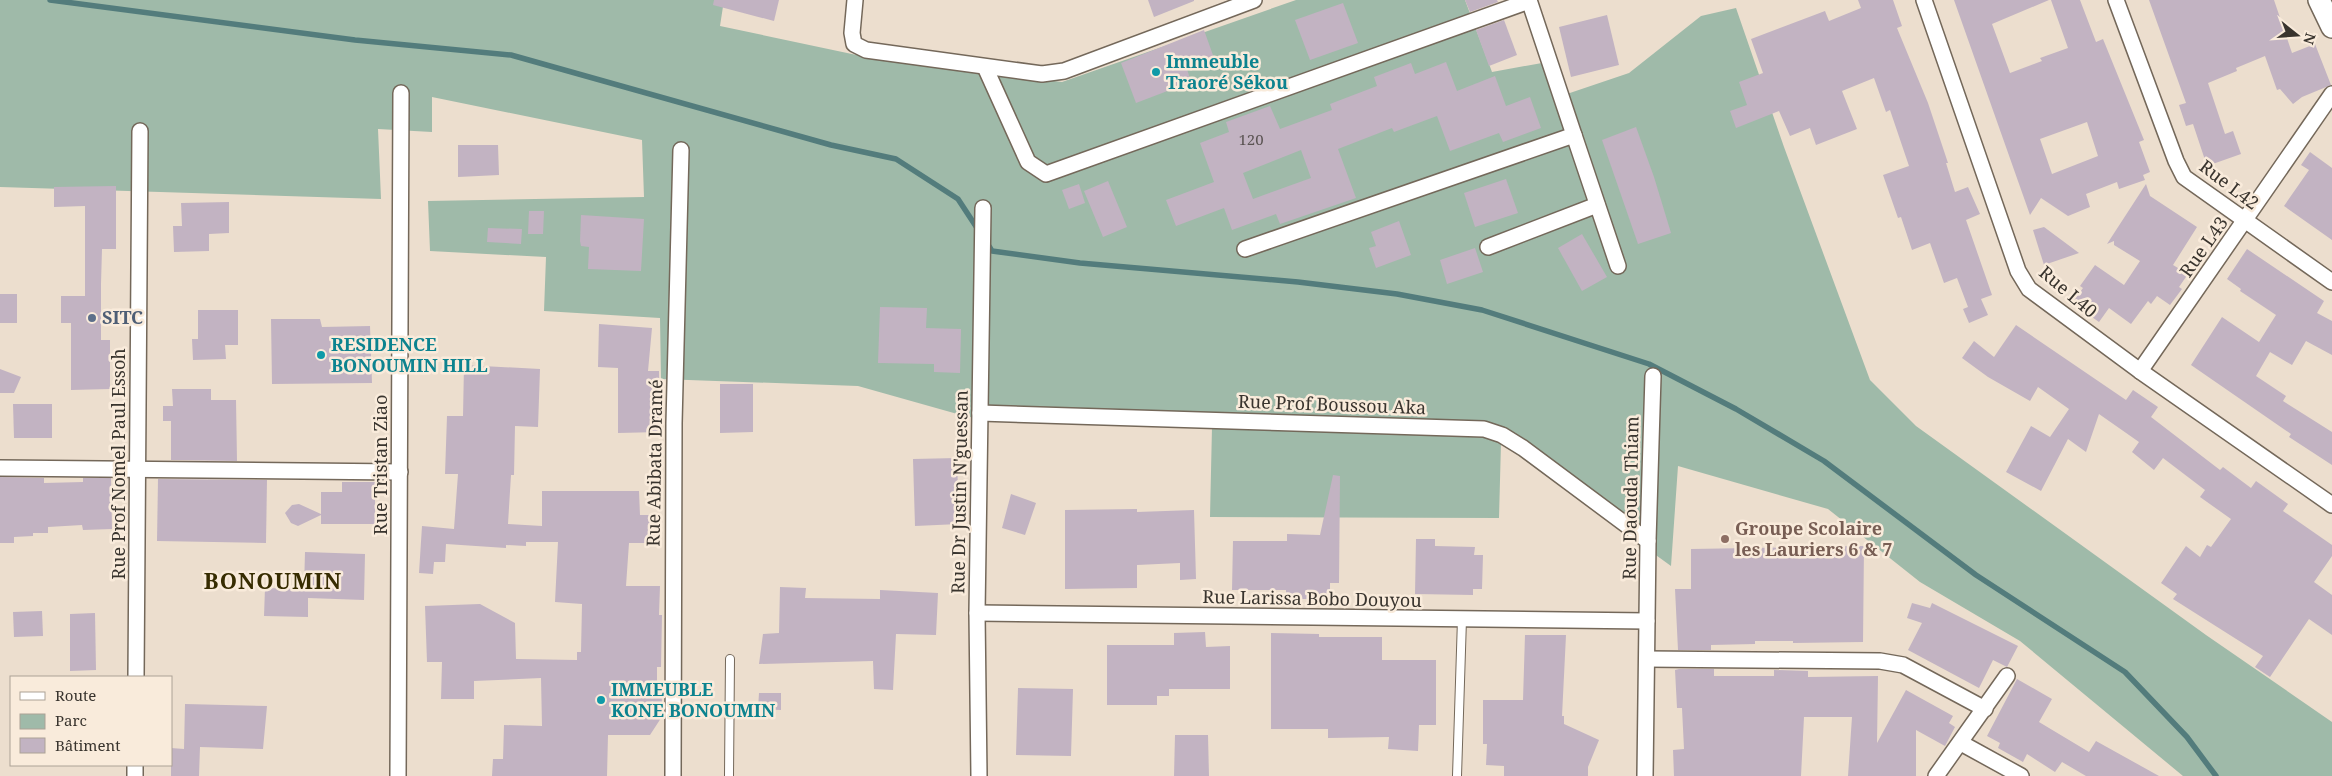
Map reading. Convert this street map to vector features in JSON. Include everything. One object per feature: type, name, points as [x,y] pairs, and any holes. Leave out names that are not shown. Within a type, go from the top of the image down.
[{"type":"street","points":[[855,0],[852,33],[854,44],[866,50],[986,68],[1042,74],[1064,71],[1254,0]]},
{"type":"street","points":[[986,68],[1028,162],[1046,174],[1529,0],[1618,266]]},
{"type":"street","name":"Rue L40","points":[[1924,0],[2018,271],[2029,289],[2140,371],[2332,504]]},
{"type":"street","name":"Rue L42","points":[[2116,0],[2176,161],[2184,177],[2332,282]]},
{"type":"street","points":[[2319,0],[2332,27]]},
{"type":"street","name":"Rue Tristan Ziao","points":[[398,776],[401,93]]},
{"type":"street","name":"Rue L43","points":[[2140,371],[2332,94]]},
{"type":"street","name":"Rue Prof Nomel Paul Essoh","points":[[136,676],[140,131]]},
{"type":"street","points":[[1245,249],[1574,135]]},
{"type":"street","name":"Rue Abibata Dramé","points":[[673,776],[674,423],[680,150]]},
{"type":"street","points":[[1488,247],[1597,205]]},
{"type":"street","name":"Rue Dr Justin N'guessan","points":[[979,776],[977,613],[982,208]]},
{"type":"street","name":"Rue Daouda Thiam","points":[[1645,776],[1648,541],[1653,376]]},
{"type":"street","name":"Rue Prof Boussou Aka","points":[[980,413],[1484,429],[1502,436],[1523,448],[1648,541]]},
{"type":"street","points":[[0,468],[400,472]]},
{"type":"street","name":"Rue Larissa Bobo Douyou","points":[[977,613],[1647,621]]},
{"type":"street","points":[[1647,659],[1880,662],[1903,665],[1985,709]]},
{"type":"street","points":[[1936,776],[2007,676]]},
{"type":"street","points":[[1961,743],[2021,776]]},
{"type":"lane","points":[[1457,776],[1462,619]]},
{"type":"lane","points":[[729,776],[730,659]]},
{"type":"green space","points":[[0,0],[724,0],[720,26],[866,57],[1062,82],[1296,0],[1465,0],[1492,72],[1553,61],[1558,97],[1629,73],[1701,16],[1736,8],[1784,147],[1870,380],[1916,426],[2206,635],[2332,722],[2332,776],[2183,776],[2020,641],[1920,582],[1828,509],[1678,466],[1671,566],[1501,443],[1499,518],[1210,517],[1212,427],[968,417],[858,386],[661,379],[660,318],[544,311],[546,257],[430,251],[428,201],[644,197],[642,140],[432,97],[432,132],[378,129],[381,199],[0,187]]},
{"type":"building","points":[[714,0],[779,0],[774,21],[713,5]]},
{"type":"building","points":[[1148,0],[1194,0],[1194,1],[1154,17]]},
{"type":"building","points":[[1465,0],[1497,0],[1498,2],[1470,12]]},
{"type":"building","points":[[1858,0],[1893,0],[1902,26],[1897,28],[1928,103],[1948,163],[1946,163],[1955,192],[1968,187],[1980,214],[1966,220],[1992,295],[1981,299],[1988,315],[1969,323],[1963,309],[1968,307],[1957,278],[1944,283],[1930,243],[1912,250],[1901,217],[1898,218],[1883,175],[1909,166],[1890,110],[1886,112],[1874,78],[1842,91],[1857,129],[1816,145],[1810,128],[1790,136],[1779,111],[1736,128],[1730,111],[1747,105],[1739,82],[1763,73],[1751,39],[1825,11],[1829,21],[1861,8]]},
{"type":"building","points":[[1954,0],[2049,0],[1992,24],[2010,73],[2042,61],[2040,58],[2068,48],[2051,0],[2080,0],[2096,42],[2103,39],[2144,140],[2139,142],[2150,172],[2143,175],[2145,180],[2119,189],[2117,182],[2086,194],[2090,207],[2068,216],[2041,198],[2030,215]],"holes":[[[2087,122],[2098,156],[2052,174],[2040,139]]]},
{"type":"building","points":[[2149,0],[2274,0],[2292,53],[2315,44],[2331,85],[2302,97],[2293,104],[2280,89],[2277,90],[2265,56],[2236,68],[2237,71],[2208,83],[2225,134],[2233,131],[2241,154],[2207,166],[2193,124],[2186,126],[2179,105],[2186,103]]},
{"type":"building","points":[[1343,3],[1358,43],[1310,60],[1295,20]]},
{"type":"building","points":[[1607,15],[1619,65],[1571,77],[1559,27]]},
{"type":"building","points":[[1504,20],[1517,55],[1489,66],[1476,30]]},
{"type":"building","name":"Immeuble Traoré Sékou","points":[[1204,30],[1214,58],[1187,69],[1191,82],[1136,103],[1121,63]]},
{"type":"building","points":[[1446,62],[1457,91],[1495,76],[1506,106],[1530,97],[1541,128],[1503,142],[1499,133],[1450,151],[1437,116],[1394,132],[1392,128],[1338,149],[1356,198],[1280,224],[1276,214],[1232,230],[1224,208],[1176,226],[1166,200],[1214,182],[1200,143],[1229,132],[1226,122],[1270,106],[1280,129],[1332,110],[1330,104],[1377,86],[1374,77],[1411,63],[1415,74]],"holes":[[[1301,150],[1311,178],[1253,199],[1243,173]]]},
{"type":"building","points":[[1636,127],[1671,233],[1638,244],[1602,140]]},
{"type":"building","points":[[458,145],[498,145],[499,175],[458,177]]},
{"type":"building","points":[[2310,152],[2332,168],[2332,240],[2284,206],[2309,170],[2301,165]]},
{"type":"building","points":[[1506,179],[1518,213],[1475,227],[1464,193]]},
{"type":"building","points":[[1108,181],[1127,227],[1103,237],[1084,191]]},
{"type":"building","points":[[1079,184],[1085,203],[1069,209],[1062,190]]},
{"type":"building","points":[[2146,184],[2150,196],[2197,227],[2173,265],[2188,274],[2179,287],[2182,289],[2170,305],[2157,296],[2151,304],[2148,301],[2131,324],[2109,308],[2099,322],[2072,303],[2083,288],[2080,286],[2095,265],[2124,285],[2140,261],[2114,245],[2114,241],[2107,244]]},
{"type":"building","points":[[116,186],[116,249],[102,249],[101,340],[110,340],[110,389],[71,390],[71,323],[61,323],[61,296],[85,296],[85,206],[54,207],[54,187]]},
{"type":"building","points":[[229,202],[229,233],[209,234],[209,251],[174,252],[173,226],[182,226],[181,203]]},
{"type":"building","points":[[529,211],[544,211],[543,234],[528,234]]},
{"type":"building","points":[[581,215],[644,219],[641,271],[588,269],[589,247],[581,246],[580,241]]},
{"type":"building","points":[[1399,221],[1411,255],[1376,268],[1369,248],[1376,246],[1371,232]]},
{"type":"building","points":[[2044,227],[2079,253],[2044,265],[2033,230]]},
{"type":"building","points":[[488,228],[522,229],[521,244],[487,242]]},
{"type":"building","points":[[1582,234],[1607,277],[1582,291],[1558,248]]},
{"type":"building","points":[[1475,248],[1483,272],[1447,284],[1440,260]]},
{"type":"building","points":[[2247,249],[2324,301],[2317,313],[2332,321],[2332,355],[2306,341],[2292,365],[2270,352],[2256,376],[2286,396],[2283,401],[2332,432],[2332,465],[2289,437],[2291,434],[2191,365],[2222,317],[2259,342],[2276,315],[2240,291],[2241,289],[2227,279]]},
{"type":"building","points":[[0,294],[17,294],[17,323],[0,323]]},
{"type":"building","points":[[880,307],[927,308],[926,328],[961,329],[960,373],[934,372],[934,364],[878,363]]},
{"type":"building","points":[[198,310],[238,310],[238,345],[225,345],[226,359],[193,360],[192,339],[198,339]]},
{"type":"building","name":"RESIDENCE BONOUMIN HILL","points":[[271,319],[320,319],[322,327],[370,326],[372,383],[272,384]]},
{"type":"building","points":[[599,324],[652,328],[648,371],[659,371],[660,432],[618,433],[618,368],[598,367]]},
{"type":"building","points":[[2016,325],[2126,400],[2133,390],[2158,407],[2151,417],[2220,470],[2223,467],[2251,488],[2256,481],[2288,504],[2283,511],[2332,545],[2332,556],[2314,582],[2332,595],[2332,635],[2309,619],[2270,677],[2255,667],[2263,656],[2173,599],[2177,594],[2161,583],[2186,546],[2200,557],[2207,545],[2211,547],[2231,519],[2200,497],[2205,490],[2163,458],[2154,470],[2132,452],[2139,442],[2099,414],[2086,452],[2068,439],[2041,491],[2006,472],[2031,426],[2050,437],[2069,409],[2038,387],[2030,401],[1988,377],[1962,358],[1974,341],[1994,357]]},
{"type":"building","points":[[464,365],[540,369],[538,427],[515,426],[514,475],[511,475],[508,524],[542,526],[542,491],[639,491],[640,515],[657,515],[657,543],[629,543],[626,586],[660,586],[659,615],[662,615],[661,667],[657,667],[657,689],[661,689],[663,715],[650,735],[608,735],[607,776],[492,776],[493,759],[503,759],[504,725],[542,726],[541,678],[474,681],[474,699],[441,699],[442,662],[427,662],[425,606],[480,604],[515,623],[516,659],[577,660],[577,652],[581,652],[582,604],[555,602],[558,542],[526,542],[526,546],[506,545],[506,548],[446,544],[445,562],[434,562],[433,574],[419,573],[422,526],[454,529],[458,474],[445,474],[447,416],[463,416]]},
{"type":"building","points":[[0,369],[21,377],[14,393],[0,393]]},
{"type":"building","points":[[720,384],[753,384],[753,432],[720,433]]},
{"type":"building","points":[[172,389],[211,389],[211,400],[236,400],[237,461],[171,460],[171,421],[163,421],[163,406],[173,406]]},
{"type":"building","points":[[13,404],[52,404],[52,438],[14,438]]},
{"type":"building","points":[[957,458],[959,524],[915,526],[913,459]]},
{"type":"building","points":[[1333,475],[1340,476],[1339,583],[1330,583],[1330,599],[1286,599],[1286,590],[1232,590],[1233,541],[1287,541],[1287,534],[1320,535]]},
{"type":"building","points":[[0,477],[44,478],[44,483],[83,482],[83,478],[111,478],[112,529],[83,530],[82,525],[48,527],[48,533],[33,533],[33,536],[14,537],[14,543],[0,543]]},
{"type":"building","points":[[158,479],[267,480],[266,543],[157,541]]},
{"type":"building","points":[[342,482],[375,482],[375,524],[321,524],[321,515],[298,526],[291,523],[285,513],[292,505],[299,504],[321,514],[321,492],[342,492]]},
{"type":"building","points":[[1011,494],[1036,503],[1025,535],[1002,528]]},
{"type":"building","points":[[1137,509],[1137,512],[1194,510],[1196,579],[1180,580],[1180,563],[1137,565],[1137,588],[1065,589],[1065,510]]},
{"type":"building","points":[[1416,539],[1435,539],[1435,546],[1475,547],[1474,555],[1483,555],[1482,589],[1473,589],[1473,595],[1415,594]]},
{"type":"building","points":[[1864,546],[1863,642],[1793,643],[1793,641],[1755,641],[1755,644],[1711,645],[1711,650],[1678,650],[1675,589],[1691,589],[1691,549]]},
{"type":"building","points":[[305,552],[365,554],[364,600],[308,598],[308,617],[264,616],[265,588],[304,589]]},
{"type":"building","points":[[780,587],[806,588],[805,598],[880,599],[880,590],[938,593],[936,635],[896,634],[893,690],[874,689],[873,661],[759,664],[763,634],[779,633]]},
{"type":"building","points":[[1912,603],[1930,608],[1932,603],[2018,646],[2007,667],[1993,660],[1979,688],[1908,650],[1922,623],[1907,618]]},
{"type":"building","points":[[42,611],[43,636],[14,637],[13,612]]},
{"type":"building","points":[[95,613],[96,670],[70,671],[70,614]]},
{"type":"building","points":[[1205,632],[1206,647],[1230,646],[1230,689],[1169,689],[1169,696],[1157,696],[1157,705],[1107,705],[1107,645],[1174,645],[1174,633]]},
{"type":"building","points":[[1271,633],[1319,634],[1319,637],[1382,637],[1382,660],[1436,660],[1436,725],[1419,725],[1418,751],[1388,749],[1389,737],[1328,738],[1328,729],[1271,729]]},
{"type":"building","points":[[1525,635],[1566,635],[1562,716],[1564,716],[1564,724],[1599,740],[1588,767],[1588,776],[1504,776],[1504,766],[1486,765],[1487,744],[1483,744],[1483,700],[1523,700]]},
{"type":"building","points":[[1714,669],[1714,676],[1774,676],[1774,670],[1808,671],[1808,677],[1878,676],[1877,743],[1906,690],[1953,716],[1949,723],[1955,727],[1945,746],[1916,730],[1916,776],[1848,776],[1852,717],[1804,717],[1801,776],[1674,776],[1673,750],[1684,749],[1682,708],[1677,708],[1675,670]]},
{"type":"building","points":[[2017,679],[2052,699],[2039,722],[2089,752],[2096,741],[2159,776],[2086,776],[2062,762],[2055,772],[2027,754],[2023,762],[1998,748],[2000,743],[1987,736]]},
{"type":"building","points":[[1018,688],[1073,689],[1071,756],[1016,755]]},
{"type":"building","points":[[759,693],[781,693],[781,710],[758,709]]},
{"type":"building","points":[[185,704],[267,706],[263,749],[200,747],[199,776],[171,776],[172,748],[184,749]]},
{"type":"building","points":[[1175,735],[1208,735],[1209,776],[1174,776]]},
{"type":"waterway","points":[[50,0],[355,40],[511,55],[831,145],[896,159],[958,199],[979,231]]},
{"type":"waterway","points":[[987,243],[992,251],[1080,263],[1298,282],[1397,294],[1482,310],[1649,364],[1736,409],[1824,461],[1976,575],[2125,672],[2187,737],[2216,776]]},
{"type":"place","name":"Immeuble Traoré Sékou","points":[[1156,72]]},
{"type":"place","name":"SITC","points":[[92,318]]},
{"type":"place","name":"RESIDENCE BONOUMIN HILL","points":[[321,355]]},
{"type":"place","name":"Groupe Scolaire les Lauriers 6 & 7","points":[[1725,539]]},
{"type":"place","name":"IMMEUBLE KONE BONOUMIN","points":[[601,700]]},
{"type":"district","name":"BONOUMIN","points":[[273,581]]}]
